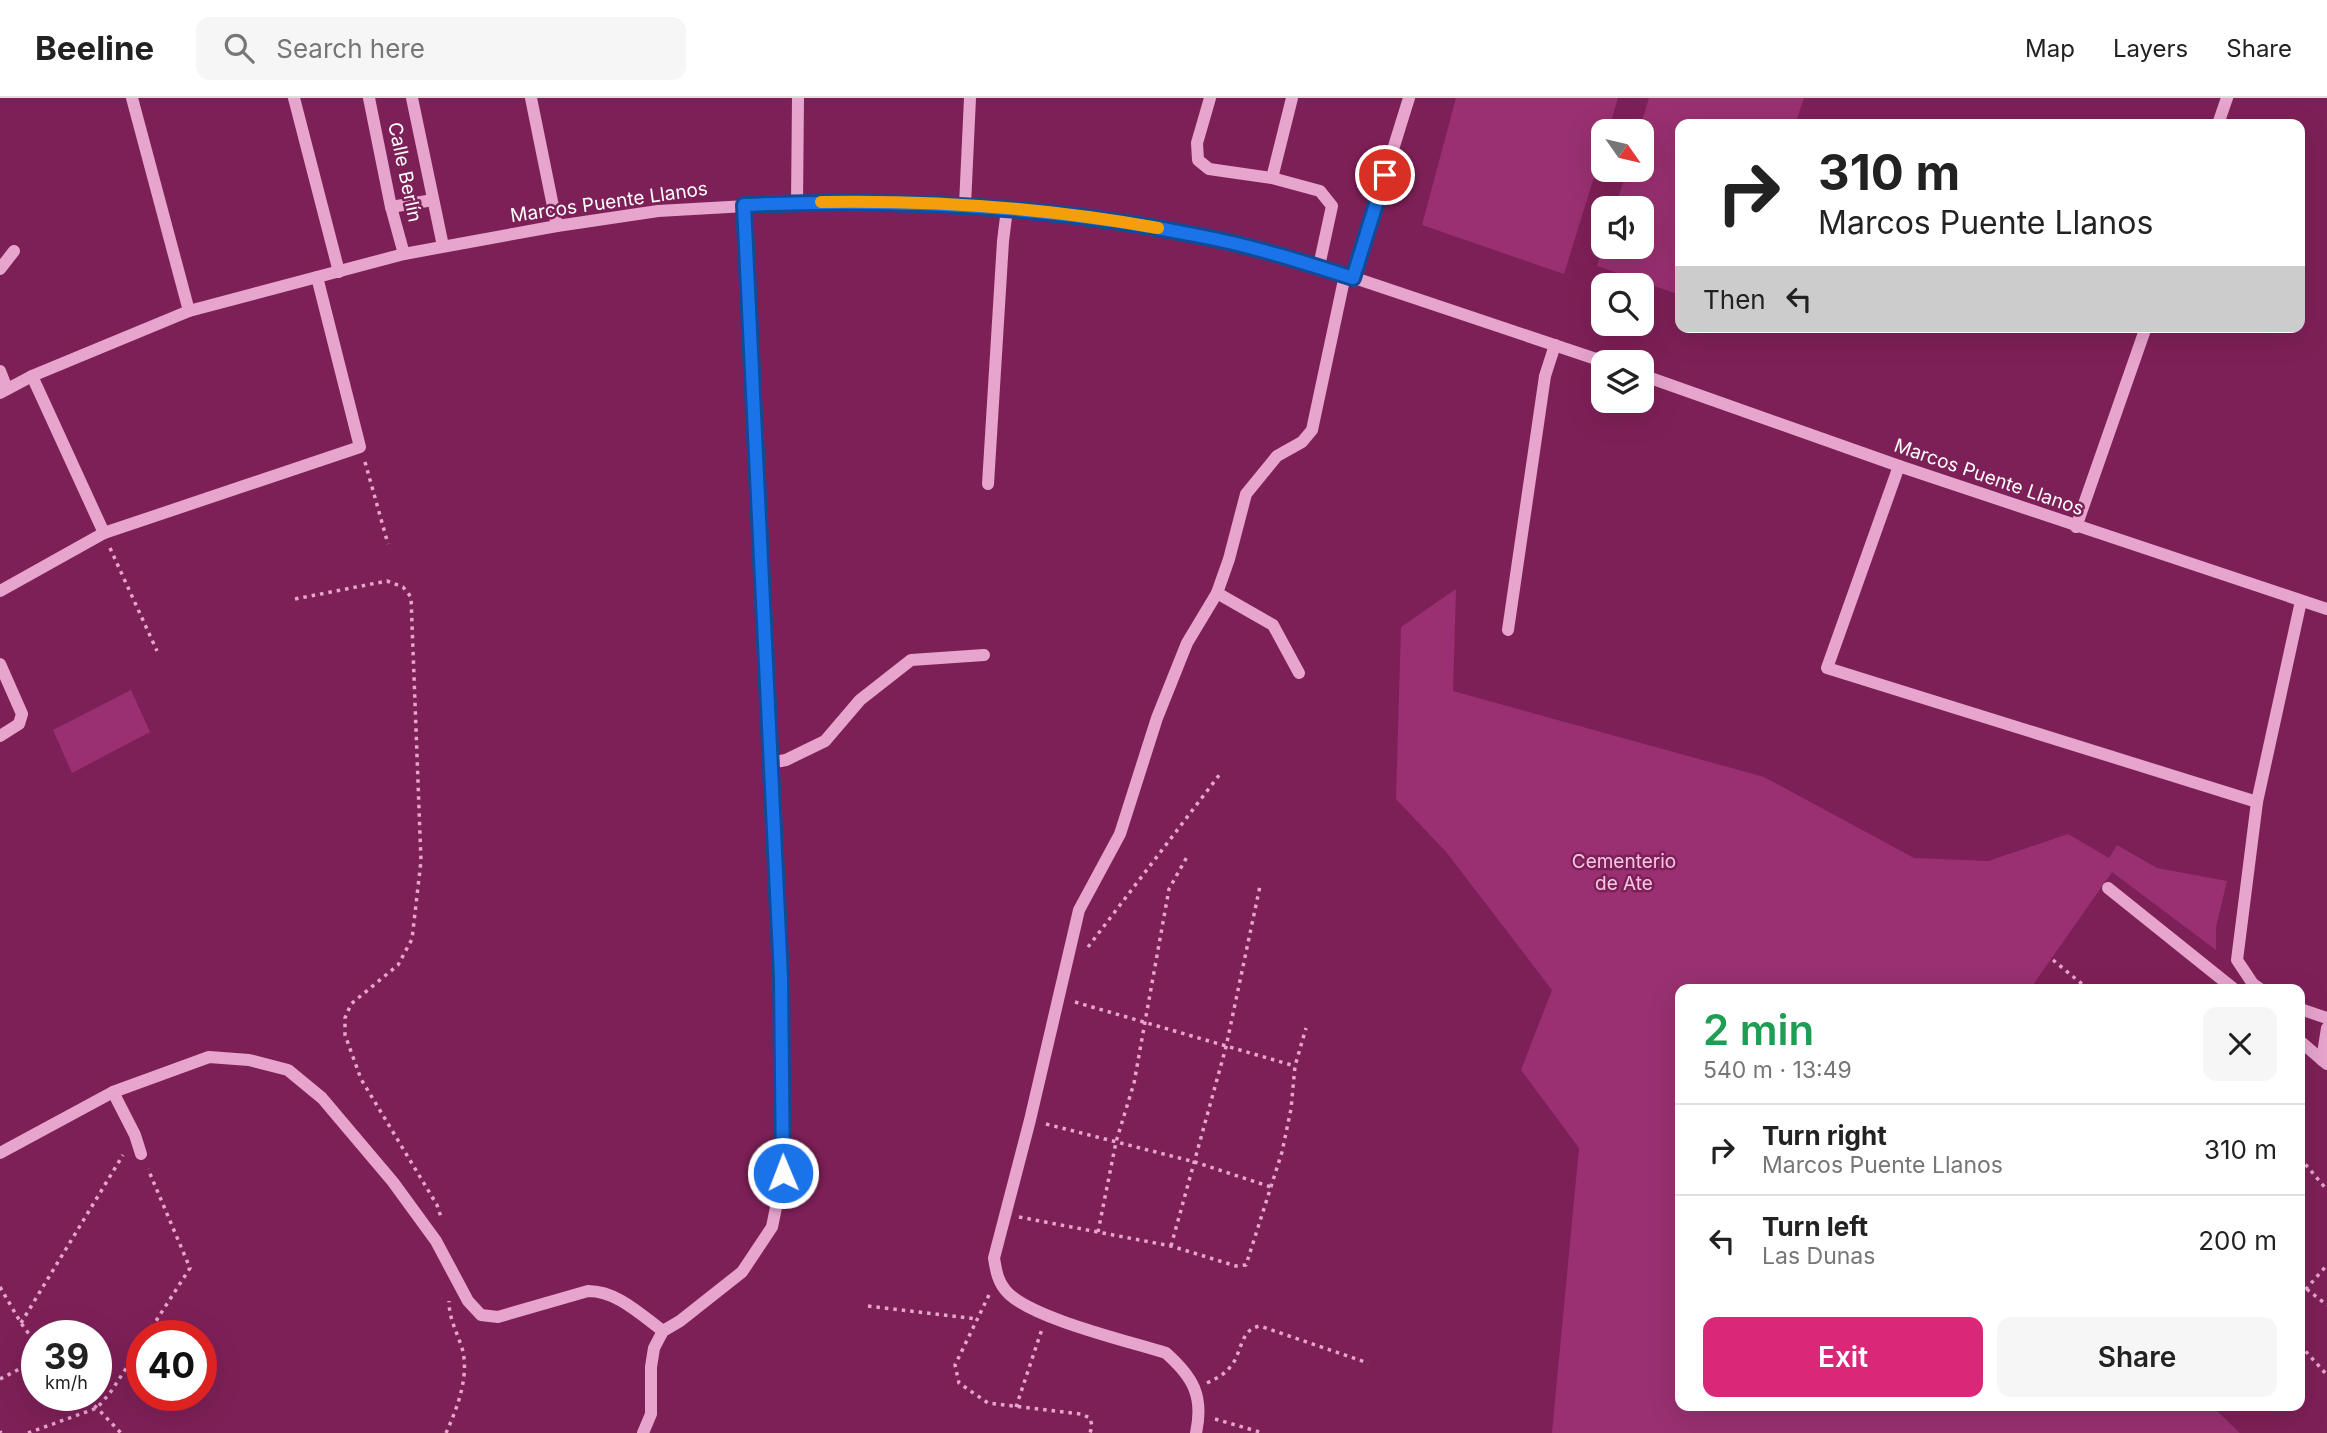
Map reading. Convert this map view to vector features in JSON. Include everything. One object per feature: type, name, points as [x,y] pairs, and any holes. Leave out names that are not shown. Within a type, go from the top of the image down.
[{"type":"street","points":[[132,98],[189,311]]},
{"type":"street","points":[[294,98],[339,272]]},
{"type":"street","name":"Calle Berlín","points":[[369,98],[391,207],[404,254]]},
{"type":"street","points":[[412,98],[443,246]]},
{"type":"street","points":[[531,98],[557,226]]},
{"type":"street","points":[[797,203],[798,98]]},
{"type":"street","points":[[965,205],[970,98]]},
{"type":"street","points":[[1210,98],[1197,143],[1198,160],[1209,169],[1272,178],[1320,191],[1332,206],[1320,266]]},
{"type":"street","points":[[1272,178],[1292,98]]},
{"type":"street","points":[[1196,1433],[1200,1415],[1196,1387],[1180,1365],[1166,1353],[1030,1309],[1008,1293],[998,1278],[994,1258],[1030,1120],[1079,910],[1119,834],[1157,718],[1187,643],[1217,593],[1246,494],[1277,456],[1302,442],[1312,430],[1349,277],[1409,98]]},
{"type":"street","points":[[2220,119],[2227,98]]},
{"type":"street","points":[[391,207],[433,200]]},
{"type":"street","name":"Marcos Puente Llanos","points":[[4,391],[32,376],[189,311],[404,254],[658,211],[797,203],[965,205],[1094,218],[1211,238],[1320,266],[1591,357]]},
{"type":"street","points":[[643,1433],[651,1414],[651,1367],[654,1348],[663,1331],[743,1272],[772,1227],[783,1173],[781,977],[744,205]]},
{"type":"street","points":[[988,484],[1007,209]]},
{"type":"street","points":[[0,269],[14,251]]},
{"type":"street","points":[[0,591],[104,533],[360,447],[317,277]]},
{"type":"street","points":[[2076,527],[2144,333]]},
{"type":"street","points":[[1508,630],[1545,376],[1555,345]]},
{"type":"street","points":[[0,371],[4,391]]},
{"type":"street","points":[[32,376],[104,533]]},
{"type":"street","name":"Marcos Puente Llanos","points":[[1654,379],[2076,527],[2327,609]]},
{"type":"street","points":[[1899,466],[1827,668],[2257,802]]},
{"type":"street","points":[[1217,593],[1273,625],[1299,673]]},
{"type":"street","points":[[2253,984],[2237,960],[2257,802],[2301,601]]},
{"type":"street","points":[[769,763],[786,760],[825,741],[860,700],[911,660],[984,655]]},
{"type":"street","points":[[0,664],[22,714],[19,723],[0,736]]},
{"type":"street","points":[[2108,888],[2228,984]]},
{"type":"street","points":[[2305,1011],[2327,1018]]},
{"type":"street","points":[[2325,1062],[2327,1028]]},
{"type":"street","points":[[2305,1045],[2325,1062]]},
{"type":"street","points":[[0,1153],[113,1092],[209,1057],[249,1060],[288,1070],[322,1098],[393,1182],[436,1241],[468,1301],[481,1315],[498,1317],[588,1291],[601,1291],[632,1308],[663,1331]]},
{"type":"street","points":[[113,1092],[135,1135],[141,1154]]},
{"type":"path","points":[[360,447],[388,544]]},
{"type":"path","points":[[104,533],[158,651]]},
{"type":"path","points":[[295,599],[387,581],[402,586],[411,597],[421,862],[412,939],[398,965],[351,1004],[345,1018],[345,1035],[361,1079],[437,1205],[446,1231]]},
{"type":"path","points":[[1067,968],[1088,948],[1220,774]]},
{"type":"path","points":[[1098,1232],[1116,1142],[1134,1083],[1169,889],[1188,855]]},
{"type":"path","points":[[1171,1246],[1226,1047],[1260,887]]},
{"type":"path","points":[[2053,960],[2082,984]]},
{"type":"path","points":[[1059,998],[1295,1066]]},
{"type":"path","points":[[1006,1214],[1171,1246],[1236,1266],[1246,1265],[1282,1152],[1291,1108],[1295,1066],[1306,1028]]},
{"type":"path","points":[[1030,1120],[1195,1163],[1271,1187]]},
{"type":"path","points":[[23,1320],[135,1135]]},
{"type":"path","points":[[141,1154],[190,1268],[157,1320]]},
{"type":"path","points":[[2305,1164],[2327,1190]]},
{"type":"path","points":[[2327,1265],[2305,1289],[2327,1305]]},
{"type":"path","points":[[446,1433],[464,1378],[463,1351],[449,1315],[450,1289],[454,1275]]},
{"type":"path","points":[[998,1278],[955,1365],[960,1383],[988,1403],[1081,1414],[1090,1418],[1093,1426],[1090,1433]]},
{"type":"path","points":[[0,1287],[21,1323]]},
{"type":"path","points":[[868,1306],[977,1319]]},
{"type":"path","points":[[1016,1407],[1047,1315]]},
{"type":"path","points":[[1196,1387],[1222,1377],[1233,1364],[1246,1334],[1253,1327],[1260,1326],[1368,1363]]},
{"type":"path","points":[[2305,1351],[2327,1375]]},
{"type":"path","points":[[0,1379],[21,1368]]},
{"type":"path","points":[[112,1390],[126,1368]]},
{"type":"path","points":[[28,1433],[89,1411]]},
{"type":"path","points":[[100,1411],[121,1433]]},
{"type":"path","points":[[1200,1415],[1263,1433]]},
{"type":"green space","points":[[1456,98],[1618,98],[1612,119],[1591,119],[1592,182],[1564,274],[1422,225]]},
{"type":"green space","points":[[1649,98],[1804,98],[1797,119],[1675,119],[1675,293],[1654,286],[1654,273],[1617,273],[1597,266],[1599,259],[1654,259],[1654,196],[1619,196],[1623,182],[1654,182],[1654,119],[1643,119]]},
{"type":"green space","name":"Cementerio de Ate","points":[[1456,589],[1453,691],[1764,777],[1914,858],[1988,861],[2068,834],[2109,858],[2117,845],[2157,868],[2227,881],[2216,927],[2216,950],[2112,872],[2034,984],[1675,984],[1675,1411],[2216,1411],[2240,1433],[1552,1433],[1579,1148],[1521,1070],[1552,990],[1447,853],[1396,799],[1401,627]]},
{"type":"green space","points":[[131,690],[150,732],[72,773],[53,730]]},
{"type":"slow traffic","points":[[821,202],[965,205],[1057,213],[1158,228]]},
{"type":"route","points":[[783,1173],[781,977],[744,205],[923,203],[1057,213],[1211,238],[1320,266],[1353,278],[1385,175]]}]
